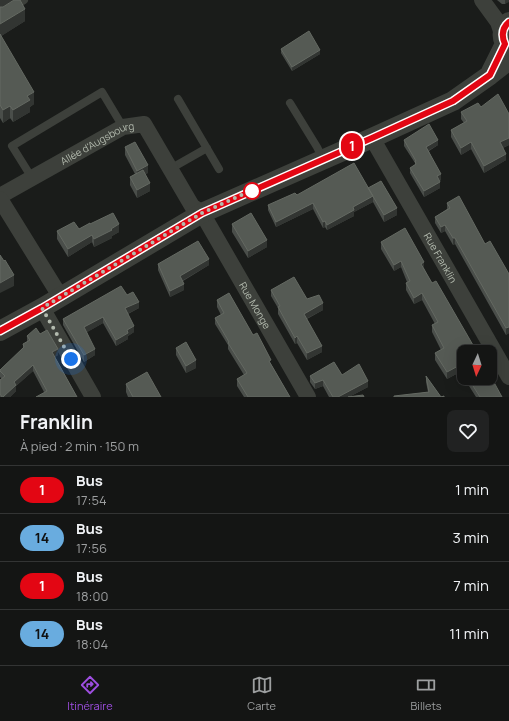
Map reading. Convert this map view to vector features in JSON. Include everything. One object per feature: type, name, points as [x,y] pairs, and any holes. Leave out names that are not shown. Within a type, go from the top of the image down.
[{"type":"street","points":[[0,331],[42,308],[202,213],[453,101],[490,75],[507,38],[483,1]]},
{"type":"street","name":"Allée d'Augsbourg","points":[[0,198],[32,178],[123,127],[144,124],[192,206],[202,213]]},
{"type":"street","name":"Rue Franklin","points":[[372,138],[509,377]]},
{"type":"street","points":[[0,198],[60,296]]},
{"type":"street","name":"Rue Monge","points":[[202,213],[308,397]]},
{"type":"street","points":[[42,308],[93,397]]},
{"type":"lane","points":[[0,15],[24,0]]},
{"type":"lane","points":[[32,178],[12,146],[102,92],[123,127]]},
{"type":"lane","points":[[178,99],[220,169]]},
{"type":"lane","points":[[290,103],[318,147],[323,159]]},
{"type":"lane","points":[[170,169],[207,148]]},
{"type":"building","points":[[14,0],[20,0],[25,9],[0,24],[0,7],[3,7]]},
{"type":"building","points":[[309,31],[320,50],[292,67],[281,49]]},
{"type":"building","points":[[0,34],[34,92],[27,96],[30,100],[13,110],[10,106],[3,110],[0,105]]},
{"type":"building","points":[[498,94],[509,114],[509,138],[500,142],[506,154],[484,166],[471,142],[461,148],[451,130],[467,121],[461,112],[478,103],[481,107]]},
{"type":"building","points":[[429,124],[438,140],[426,147],[441,174],[437,176],[440,182],[424,191],[410,168],[416,164],[416,161],[404,140]]},
{"type":"building","points":[[135,142],[148,165],[137,171],[125,147]]},
{"type":"building","points":[[354,163],[373,196],[353,207],[354,210],[327,225],[325,221],[323,222],[313,203],[276,222],[268,205],[295,193],[297,195]]},
{"type":"building","points":[[143,170],[150,183],[137,190],[130,177]]},
{"type":"building","points":[[381,181],[397,208],[384,215],[368,188]]},
{"type":"building","points":[[459,196],[485,244],[490,241],[509,274],[509,327],[506,328],[455,238],[453,238],[445,225],[441,227],[435,217],[450,208],[447,203]]},
{"type":"building","points":[[113,213],[119,224],[111,229],[112,230],[94,239],[92,235],[68,249],[57,231],[74,222],[79,229]]},
{"type":"building","points":[[251,213],[267,240],[248,251],[232,224]]},
{"type":"building","points":[[405,228],[424,262],[421,264],[432,283],[436,281],[473,345],[457,345],[457,367],[447,372],[435,353],[444,348],[432,325],[438,322],[422,293],[414,298],[406,283],[410,281],[401,261],[394,265],[381,242]]},
{"type":"building","points":[[198,241],[209,259],[180,276],[184,284],[170,291],[158,264]]},
{"type":"building","points":[[0,255],[4,261],[5,260],[14,275],[0,283]]},
{"type":"building","points":[[294,277],[307,299],[319,295],[323,303],[304,314],[322,346],[307,353],[297,336],[295,338],[278,307],[280,306],[271,290]]},
{"type":"building","points":[[121,286],[127,295],[133,292],[139,302],[125,308],[134,326],[127,330],[128,333],[116,340],[103,317],[84,327],[95,349],[84,355],[63,319]]},
{"type":"building","points":[[229,293],[253,335],[257,333],[271,360],[269,361],[290,397],[248,397],[237,379],[247,373],[228,343],[229,342],[215,318],[224,313],[217,300]]},
{"type":"building","points":[[36,328],[40,334],[47,330],[58,349],[52,352],[77,397],[36,397],[47,391],[33,365],[14,382],[16,385],[3,397],[0,394],[0,380],[5,376],[0,370],[24,347],[23,344],[30,340],[27,336]]},
{"type":"building","points":[[186,342],[196,360],[186,366],[176,348]]},
{"type":"building","points":[[334,362],[342,375],[359,364],[368,381],[338,397],[333,397],[323,380],[315,383],[310,376]]},
{"type":"building","points":[[147,372],[161,397],[133,397],[126,384]]},
{"type":"building","points":[[426,376],[441,397],[394,397],[429,392]]},
{"type":"building","points":[[472,385],[495,385],[502,397],[480,397]]},
{"type":"building","points":[[363,395],[364,397],[348,397]]},
{"type":"bus line","name":"1","points":[[0,331],[42,308],[202,213],[453,101],[490,75],[505,44],[502,34],[503,29],[509,22]]},
{"type":"route","points":[[71,359],[42,308],[202,213],[257,188],[252,191]]}]
